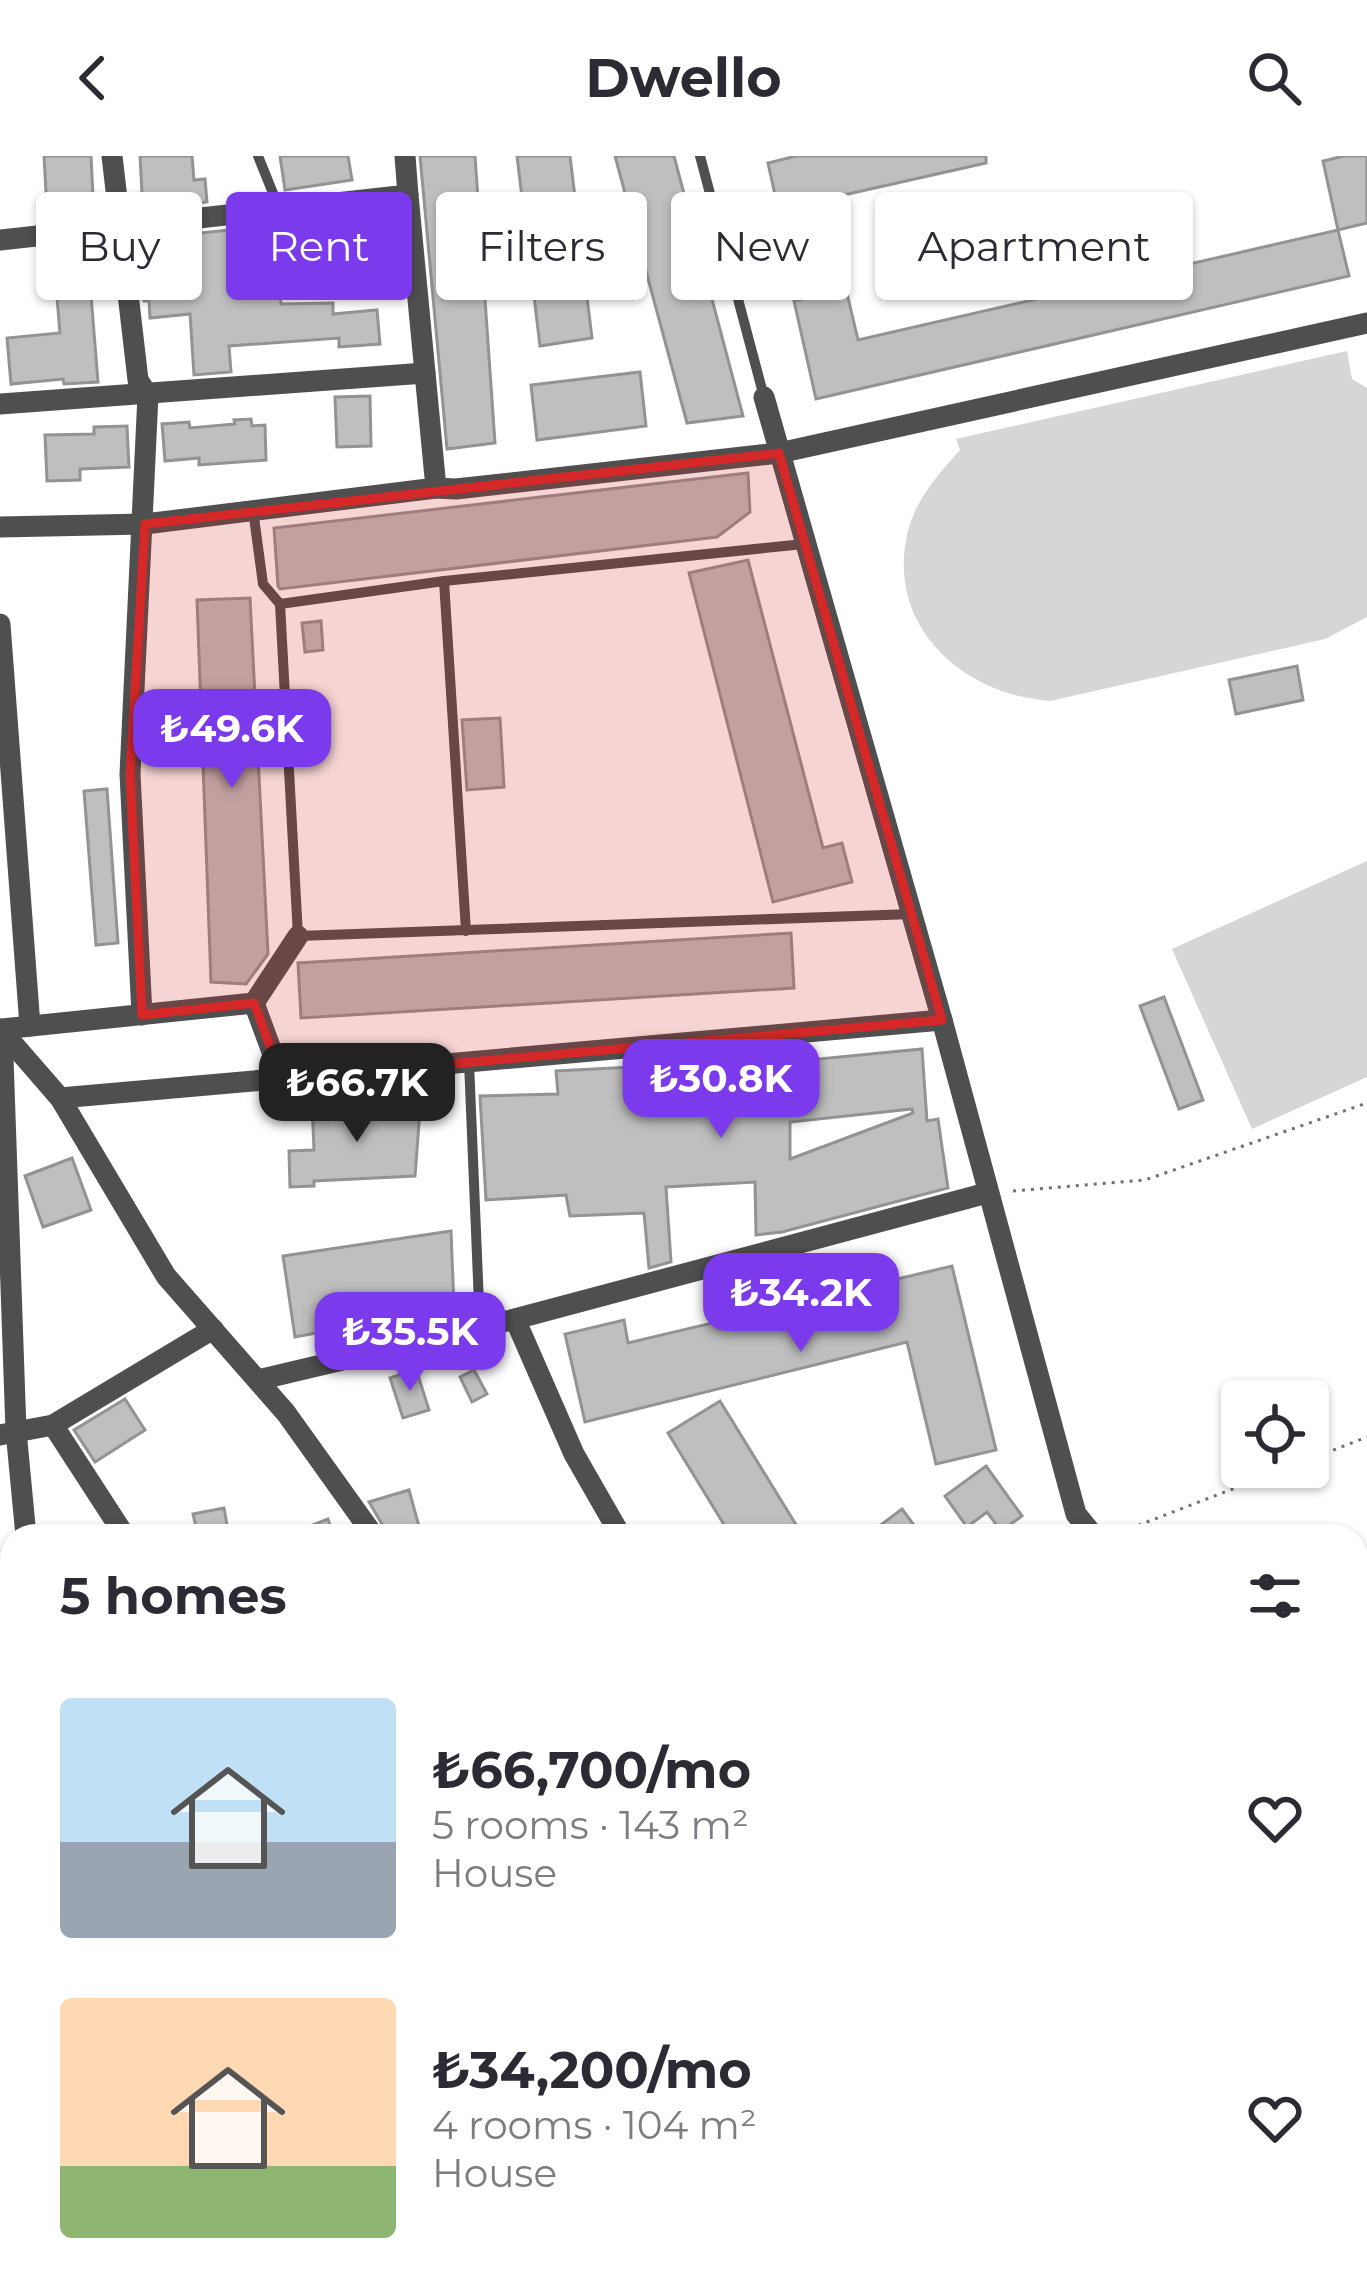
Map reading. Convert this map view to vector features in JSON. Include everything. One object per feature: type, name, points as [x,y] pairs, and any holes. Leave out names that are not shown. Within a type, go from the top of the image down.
[{"type":"street","points":[[112,156],[116,192]]},
{"type":"street","points":[[405,156],[408,192]]},
{"type":"street","points":[[412,237],[436,488]]},
{"type":"street","points":[[0,241],[36,238]]},
{"type":"street","points":[[129,300],[138,380],[148,395],[130,774],[142,1015]]},
{"type":"street","points":[[0,527],[145,524],[779,453],[1367,323]]},
{"type":"street","points":[[0,404],[425,373]]},
{"type":"street","points":[[764,397],[942,1020],[1076,1514],[1085,1524]]},
{"type":"street","points":[[0,624],[30,1026]]},
{"type":"street","points":[[254,1004],[298,936]]},
{"type":"street","points":[[1,1029],[254,1004]]},
{"type":"street","points":[[254,1004],[282,1078]]},
{"type":"street","points":[[60,1098],[942,1020]]},
{"type":"street","points":[[1,1029],[60,1098],[166,1276],[286,1413],[365,1524]]},
{"type":"street","points":[[1,1029],[8,1433],[24,1524]]},
{"type":"street","points":[[258,1380],[480,1328],[987,1193]]},
{"type":"street","points":[[515,1319],[574,1454],[613,1524]]},
{"type":"street","points":[[8,1433],[53,1425],[212,1329]]},
{"type":"street","points":[[53,1425],[117,1524]]},
{"type":"lane","points":[[258,156],[273,192]]},
{"type":"lane","points":[[700,156],[764,397]]},
{"type":"lane","points":[[253,510],[263,584],[280,604],[298,936],[912,914]]},
{"type":"lane","points":[[280,604],[445,581],[804,544]]},
{"type":"lane","points":[[445,581],[466,931]]},
{"type":"lane","points":[[469,1062],[480,1328]]},
{"type":"path","points":[[987,1193],[1145,1180],[1367,1103]]},
{"type":"path","points":[[1329,1452],[1366,1439]]},
{"type":"path","points":[[1127,1524],[1230,1488]]},
{"type":"highlighted area","points":[[779,453],[942,1020],[282,1079],[254,1003],[142,1015],[130,774],[145,524]]},
{"type":"shaded area","points":[[1347,351],[1352,379],[1367,388],[1367,617],[1325,639],[1050,701],[989,686],[939,651],[921,627],[909,599],[904,569],[907,535],[921,500],[960,450],[956,439]]},
{"type":"shaded area","points":[[1367,861],[1367,1077],[1252,1129],[1172,949]]},
{"type":"building","points":[[44,156],[91,156],[93,192],[46,192]]},
{"type":"building","points":[[140,156],[192,156],[194,180],[205,179],[207,202],[202,203],[202,192],[142,192]]},
{"type":"building","points":[[280,156],[348,156],[352,180],[285,190]]},
{"type":"building","points":[[420,156],[475,156],[478,192],[436,192],[436,300],[485,300],[495,443],[447,449]]},
{"type":"building","points":[[517,156],[570,156],[574,192],[521,192]]},
{"type":"building","points":[[615,156],[674,156],[684,192],[671,192],[671,300],[712,300],[743,416],[687,423],[647,275],[647,192],[625,192]]},
{"type":"building","points":[[796,156],[986,156],[986,163],[851,193],[774,192],[768,163]]},
{"type":"building","points":[[1367,156],[1367,223],[1338,230],[1323,161]]},
{"type":"building","points":[[226,230],[226,300],[333,303],[333,314],[377,310],[380,344],[339,347],[339,338],[229,346],[231,372],[194,375],[190,314],[150,318],[149,301],[144,300],[202,300],[202,233]]},
{"type":"building","points":[[1338,230],[1349,276],[816,399],[794,301],[849,300],[858,340],[1033,300],[1193,300],[1193,263]]},
{"type":"building","points":[[57,300],[91,300],[98,382],[64,384],[63,379],[11,384],[7,338],[60,333]]},
{"type":"building","points":[[534,300],[587,300],[592,338],[540,346]]},
{"type":"building","points":[[640,372],[646,426],[537,440],[531,385]]},
{"type":"building","points":[[370,396],[371,446],[337,447],[335,397]]},
{"type":"building","points":[[251,419],[252,426],[265,425],[266,460],[199,465],[199,458],[165,461],[162,424],[189,422],[190,428]]},
{"type":"building","points":[[127,426],[129,467],[80,469],[80,480],[47,481],[45,435],[94,434],[94,427]]},
{"type":"building","points":[[748,473],[750,512],[717,537],[278,586],[274,528]]},
{"type":"building","points":[[748,560],[823,848],[842,843],[852,882],[773,902],[689,573]]},
{"type":"building","points":[[250,598],[268,954],[246,984],[211,982],[197,600]]},
{"type":"building","points":[[321,621],[323,650],[305,652],[302,623]]},
{"type":"building","points":[[1297,666],[1303,700],[1236,714],[1229,680]]},
{"type":"building","points":[[500,718],[504,787],[467,790],[462,720]]},
{"type":"building","points":[[107,789],[118,943],[96,945],[84,791]]},
{"type":"building","points":[[791,933],[794,988],[301,1018],[298,963]]},
{"type":"building","points":[[1164,997],[1203,1100],[1179,1109],[1140,1006]]},
{"type":"building","points":[[922,1049],[927,1121],[938,1119],[948,1188],[756,1235],[755,1182],[666,1187],[671,1262],[649,1268],[644,1213],[570,1216],[566,1195],[486,1200],[480,1096],[558,1094],[556,1071],[651,1066],[654,1084],[733,1080],[731,1060],[764,1059],[765,1082],[799,1078],[798,1061]],"holes":[[[912,1109],[913,1113],[790,1159],[790,1122]]]},
{"type":"building","points":[[361,1100],[361,1110],[420,1110],[415,1176],[314,1181],[314,1186],[290,1187],[289,1151],[314,1150],[312,1103]]},
{"type":"building","points":[[72,1158],[91,1210],[43,1227],[25,1176]]},
{"type":"building","points":[[451,1231],[454,1307],[295,1337],[283,1256]]},
{"type":"building","points":[[952,1266],[996,1450],[936,1464],[907,1342],[585,1422],[565,1334],[624,1320],[628,1343]]},
{"type":"building","points":[[416,1369],[429,1410],[403,1418],[390,1378]]},
{"type":"building","points":[[474,1370],[487,1394],[472,1402],[460,1377]]},
{"type":"building","points":[[125,1399],[145,1430],[95,1462],[74,1430]]},
{"type":"building","points":[[720,1401],[796,1524],[724,1524],[668,1433]]},
{"type":"building","points":[[986,1466],[1022,1516],[1011,1524],[996,1524],[987,1512],[965,1524],[945,1496]]},
{"type":"building","points":[[409,1490],[418,1524],[382,1524],[369,1502]]},
{"type":"building","points":[[224,1508],[227,1524],[195,1524],[193,1514]]},
{"type":"building","points":[[902,1509],[913,1524],[882,1524]]}]
